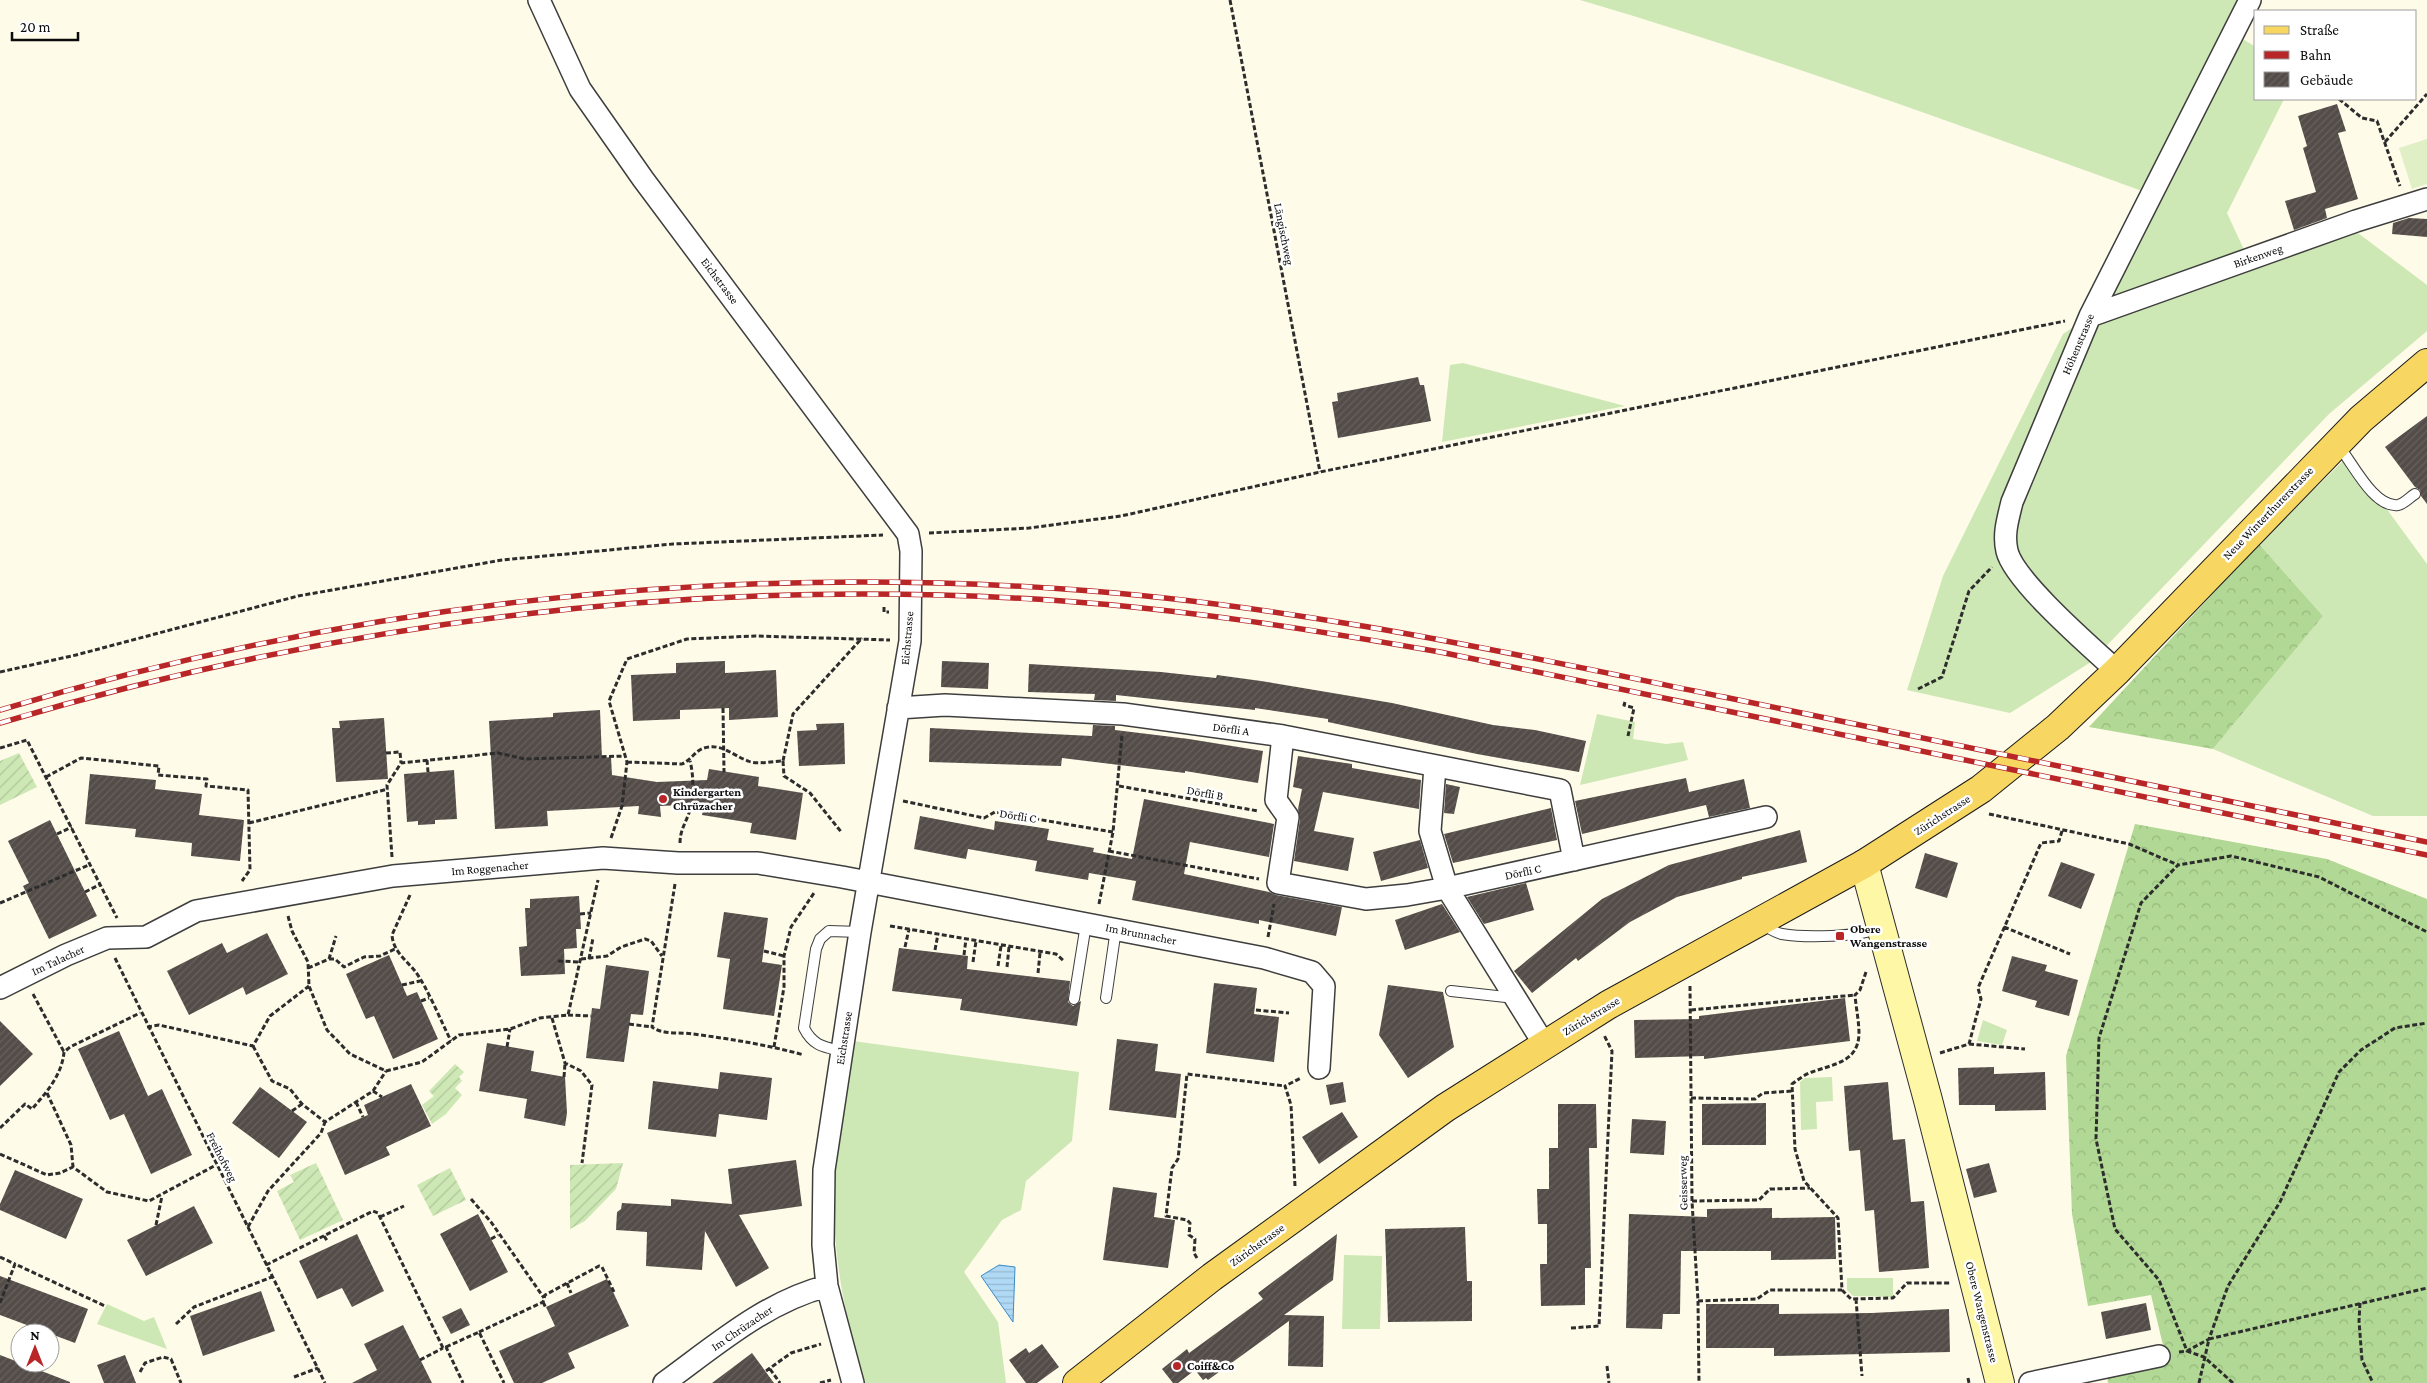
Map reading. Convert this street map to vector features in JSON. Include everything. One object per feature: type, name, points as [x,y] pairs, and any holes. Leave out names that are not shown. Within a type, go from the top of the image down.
[{"type":"main road","name":"Neue Winterthurerstrasse","points":[[2117,671],[2337,443],[2386,396],[2427,363]]},
{"type":"main road","name":"Zürichstrasse","points":[[1077,1383],[1212,1277],[1445,1108],[1544,1044],[1758,921],[1864,864],[1957,806],[2030,751],[2117,671]]},
{"type":"street","name":"Eichstrasse","points":[[539,0],[580,89],[643,179],[908,534],[911,551],[910,641],[860,932],[824,1170],[823,1245],[827,1286],[853,1383]]},
{"type":"street","name":"Höhenstrasse","points":[[2117,671],[2026,584],[2007,552],[2005,532],[2012,502],[2090,316],[2250,0]]},
{"type":"street","name":"Birkenweg","points":[[2090,316],[2252,258],[2427,199]]},
{"type":"street","name":"Dörfli A","points":[[898,708],[945,705],[1123,714],[1282,736],[1560,790],[1574,860]]},
{"type":"street","points":[[1278,883],[1288,817],[1276,800],[1282,736]]},
{"type":"street","points":[[1435,767],[1430,830],[1447,888],[1544,1044]]},
{"type":"street","name":"Dörfli C","points":[[1278,883],[1366,899],[1407,896],[1766,817]]},
{"type":"street","name":"Im Roggenacher","points":[[118,937],[146,937],[196,911],[393,876],[603,858],[678,863],[758,863],[870,882]]},
{"type":"street","name":"Obere Wangenstrasse","points":[[1864,864],[1881,927],[1906,997],[1928,1100],[2000,1383]]},
{"type":"street","name":"Im Brunnacher","points":[[870,882],[1264,958],[1312,972],[1324,986],[1319,1068]]},
{"type":"street","name":"Im Talacher","points":[[0,988],[66,955],[107,938],[118,937]]},
{"type":"street","name":"Im Chrüzacher","points":[[664,1383],[742,1327],[788,1298],[827,1286]]},
{"type":"street","points":[[2030,1383],[2159,1356]]},
{"type":"lane","points":[[2337,443],[2373,494],[2386,503],[2399,505],[2415,494]]},
{"type":"lane","points":[[1758,921],[1780,934],[1840,936],[1871,932],[1881,927]]},
{"type":"lane","points":[[1074,999],[1086,924]]},
{"type":"lane","points":[[1106,998],[1116,929]]},
{"type":"lane","points":[[842,1051],[824,1047],[810,1039],[804,1028],[812,975],[820,939],[829,931],[860,932]]},
{"type":"lane","points":[[1451,991],[1516,998]]},
{"type":"path","name":"Längischweg","points":[[1230,0],[1320,472]]},
{"type":"path","points":[[2384,142],[2427,94]]},
{"type":"path","points":[[2340,100],[2362,118],[2377,121],[2406,206]]},
{"type":"path","points":[[0,671],[298,596],[502,560],[673,544],[1029,528],[1121,516],[1320,472],[2044,325]]},
{"type":"path","points":[[1918,689],[1942,677],[1969,591],[2007,552]]},
{"type":"path","points":[[568,1015],[603,858],[622,806],[627,762],[609,701],[627,659],[687,639],[755,636],[910,641]]},
{"type":"path","points":[[842,833],[810,793],[784,776],[783,761],[793,714],[863,638]]},
{"type":"path","points":[[1624,702],[1624,705],[1634,708],[1628,736]]},
{"type":"path","points":[[723,708],[724,772]]},
{"type":"path","points":[[1098,906],[1113,832],[1119,786],[1123,714]]},
{"type":"path","name":"Freihofweg","points":[[0,748],[27,740],[72,826],[117,914],[118,937],[112,952],[140,1013],[325,1383]]},
{"type":"path","points":[[627,762],[682,764],[690,761],[700,750],[723,747],[749,762],[783,761]]},
{"type":"path","points":[[386,753],[400,752],[401,763],[387,784],[393,876]]},
{"type":"path","points":[[401,763],[498,753],[525,759],[626,756]]},
{"type":"path","points":[[46,777],[81,758],[159,766],[158,775],[207,780],[206,786],[248,790],[250,870],[236,889],[236,904]]},
{"type":"path","points":[[427,760],[428,772]]},
{"type":"path","points":[[652,1027],[678,863],[680,834],[689,812],[693,771],[690,761]]},
{"type":"path","name":"Dörfli B","points":[[1119,786],[1288,817]]},
{"type":"path","points":[[249,822],[388,789]]},
{"type":"path","name":"Dörfli C","points":[[895,800],[984,818],[996,812],[1113,832]]},
{"type":"path","points":[[1957,806],[2062,831],[2129,844],[2178,865],[2230,856],[2319,877],[2427,932]]},
{"type":"path","points":[[57,834],[72,826]]},
{"type":"path","points":[[1970,1044],[1981,1000],[1978,988],[2040,843],[2059,842],[2062,831]]},
{"type":"path","points":[[1109,851],[1278,883],[1264,958]]},
{"type":"path","points":[[0,903],[91,864]]},
{"type":"path","points":[[2178,865],[2141,903],[2099,1038],[2096,1139],[2115,1229],[2159,1280],[2187,1350],[2204,1357],[2233,1383]]},
{"type":"path","points":[[85,892],[101,884]]},
{"type":"path","points":[[774,1047],[784,987],[784,956],[791,926],[819,887]]},
{"type":"path","points":[[410,893],[392,935],[397,948],[420,980],[451,1041]]},
{"type":"path","points":[[580,914],[591,913]]},
{"type":"path","points":[[288,914],[292,931],[308,962],[308,986],[327,1030],[350,1054],[386,1071],[422,1062],[459,1035],[510,1029],[540,1018],[568,1015],[591,1016]]},
{"type":"path","points":[[890,926],[1060,956],[1066,968]]},
{"type":"path","points":[[2004,927],[2070,954]]},
{"type":"path","points":[[905,947],[909,929]]},
{"type":"path","points":[[935,950],[938,934]]},
{"type":"path","points":[[329,959],[336,936]]},
{"type":"path","points":[[589,959],[593,938]]},
{"type":"path","points":[[558,961],[607,956],[621,947],[645,939],[651,941],[662,957]]},
{"type":"path","points":[[964,955],[966,939]]},
{"type":"path","points":[[973,962],[976,942]]},
{"type":"path","points":[[998,966],[1001,946]]},
{"type":"path","points":[[1007,967],[1009,947]]},
{"type":"path","points":[[308,968],[329,959],[334,959],[344,967],[364,957],[380,956],[397,948]]},
{"type":"path","points":[[764,951],[784,956]]},
{"type":"path","points":[[1038,973],[1040,953]]},
{"type":"path","points":[[1691,1010],[1855,995],[1860,990],[1866,972]]},
{"type":"path","points":[[402,985],[420,980]]},
{"type":"path","name":"Geisserweg","points":[[1690,983],[1692,1201],[1698,1301],[1699,1383]]},
{"type":"path","points":[[253,1046],[270,1016],[308,986]]},
{"type":"path","points":[[0,1128],[25,1104],[32,1109],[47,1093],[63,1060],[64,1052],[29,987]]},
{"type":"path","points":[[1855,995],[1858,1034],[1856,1051],[1841,1063],[1804,1076],[1792,1084],[1795,1149],[1804,1181],[1838,1218],[1842,1290],[1851,1300],[1893,1298],[1907,1283],[1957,1283]]},
{"type":"path","points":[[421,1001],[429,998]]},
{"type":"path","points":[[1256,1010],[1289,1013]]},
{"type":"path","points":[[64,1052],[70,1047],[140,1013]]},
{"type":"path","points":[[552,1018],[565,1063],[564,1077]]},
{"type":"path","points":[[2199,1383],[2209,1338],[2228,1286],[2280,1202],[2339,1072],[2361,1050],[2395,1028],[2427,1023]]},
{"type":"path","points":[[629,1024],[652,1027],[656,1030],[774,1047],[809,1057]]},
{"type":"path","points":[[147,1027],[159,1025],[253,1046],[272,1080],[290,1089],[302,1104],[325,1122]]},
{"type":"path","points":[[507,1047],[510,1029]]},
{"type":"path","points":[[1571,1328],[1600,1326],[1612,1051],[1602,1032]]},
{"type":"path","points":[[1937,1054],[1970,1044],[2025,1049]]},
{"type":"path","points":[[565,1063],[581,1071],[592,1085],[582,1163]]},
{"type":"path","points":[[1200,1262],[1194,1253],[1195,1239],[1189,1235],[1190,1223],[1187,1220],[1166,1216],[1172,1168],[1178,1159],[1187,1074],[1285,1086],[1319,1068]]},
{"type":"path","points":[[248,1228],[268,1192],[321,1133],[325,1122],[373,1091],[386,1071]]},
{"type":"path","points":[[1285,1086],[1291,1105],[1295,1192]]},
{"type":"path","points":[[373,1091],[382,1097]]},
{"type":"path","points":[[1691,1098],[1755,1099],[1763,1092],[1792,1092]]},
{"type":"path","points":[[47,1093],[71,1145],[73,1167],[107,1192],[148,1201],[216,1165]]},
{"type":"path","points":[[356,1102],[363,1117]]},
{"type":"path","points":[[292,1111],[302,1104]]},
{"type":"path","points":[[0,1154],[47,1175],[60,1173],[73,1167]]},
{"type":"path","points":[[1692,1201],[1759,1200],[1770,1189],[1810,1188]]},
{"type":"path","points":[[156,1225],[162,1195]]},
{"type":"path","points":[[472,1199],[544,1300],[546,1308]]},
{"type":"path","points":[[380,1217],[404,1206]]},
{"type":"path","points":[[266,1265],[373,1211],[378,1213],[464,1383]]},
{"type":"path","points":[[490,1239],[498,1235]]},
{"type":"path","points":[[324,1236],[328,1242]]},
{"type":"path","points":[[0,1257],[106,1306]]},
{"type":"path","points":[[0,1303],[15,1264]]},
{"type":"path","points":[[420,1360],[544,1300],[545,1295],[598,1266],[602,1267],[615,1294]]},
{"type":"path","points":[[176,1324],[194,1307],[272,1277]]},
{"type":"path","points":[[567,1283],[571,1292]]},
{"type":"path","points":[[2159,1356],[2187,1350],[2209,1338],[2427,1288]]},
{"type":"path","points":[[1698,1301],[1758,1299],[1770,1290],[1842,1290]]},
{"type":"path","points":[[1856,1300],[1862,1376]]},
{"type":"path","points":[[2360,1304],[2358,1321],[2362,1360],[2373,1383]]},
{"type":"path","points":[[479,1332],[504,1383]]},
{"type":"path","points":[[780,1383],[768,1370],[791,1354],[826,1342]]},
{"type":"path","points":[[140,1372],[145,1363],[163,1357],[171,1359],[181,1383]]},
{"type":"path","points":[[1607,1366],[1609,1383]]},
{"type":"path","points":[[294,1377],[318,1368]]},
{"type":"path","points":[[1968,1378],[1969,1383]]},
{"type":"green space","points":[[1580,0],[2239,0],[2142,191],[1792,67]]},
{"type":"green space","points":[[2241,38],[2254,46],[2254,100],[2284,100],[2227,213],[2252,267],[2354,230],[2427,285],[2427,331],[2329,414],[2091,662],[2010,713],[1907,690],[1943,576],[2063,334],[2090,316]]},
{"type":"green space","points":[[2427,139],[2427,184],[2412,189],[2399,148]]},
{"type":"green space","points":[[1463,363],[1625,406],[1442,442],[1450,365]]},
{"type":"green space","points":[[2348,456],[2427,564],[2427,816],[2373,816],[2213,749],[2323,616],[2259,544]]},
{"type":"green space","points":[[2259,544],[2323,616],[2213,749],[2089,727]]},
{"type":"green space","points":[[1597,714],[1635,722],[1633,739],[1666,744],[1683,742],[1688,760],[1580,785]]},
{"type":"green space","points":[[19,753],[37,787],[0,805],[0,761]]},
{"type":"green space","points":[[2135,824],[2327,859],[2427,899],[2427,1383],[2108,1383],[2104,1359],[2163,1345],[2151,1295],[2088,1306],[2072,1214],[2066,1056]]},
{"type":"green space","points":[[1983,1020],[2007,1030],[2002,1045],[1977,1041]]},
{"type":"green space","points":[[853,1041],[1079,1072],[1072,1141],[1026,1181],[1021,1210],[1002,1220],[964,1272],[998,1322],[1006,1383],[863,1383],[844,1304],[836,1250],[833,1196],[837,1137]]},
{"type":"green space","points":[[455,1064],[464,1072],[459,1077],[462,1081],[455,1088],[462,1095],[446,1114],[432,1124],[422,1105],[434,1096],[429,1091]]},
{"type":"green space","points":[[1832,1077],[1833,1101],[1816,1102],[1817,1129],[1801,1130],[1800,1082],[1805,1078]]},
{"type":"green space","points":[[316,1163],[343,1220],[300,1240],[277,1191],[294,1182],[290,1175]]},
{"type":"green space","points":[[623,1163],[616,1189],[585,1221],[570,1229],[570,1165]]},
{"type":"green space","points":[[450,1168],[466,1200],[433,1216],[417,1185]]},
{"type":"green space","points":[[1344,1255],[1382,1256],[1380,1329],[1342,1329]]},
{"type":"green space","points":[[1847,1278],[1893,1278],[1893,1297],[1853,1296],[1847,1290]]},
{"type":"green space","points":[[107,1304],[144,1321],[154,1317],[167,1349],[97,1324]]},
{"type":"water","points":[[999,1265],[1015,1267],[1013,1322],[981,1276]]},
{"type":"building","points":[[2337,104],[2346,131],[2338,133],[2358,199],[2325,209],[2327,218],[2294,230],[2285,201],[2316,192],[2303,148],[2307,146],[2298,116]]},
{"type":"building","points":[[2409,218],[2427,219],[2427,237],[2392,234],[2393,223]]},
{"type":"building","points":[[1418,377],[1420,385],[1424,385],[1431,421],[1338,438],[1332,402],[1338,401],[1337,393]]},
{"type":"building","points":[[2427,416],[2427,504],[2421,496],[2420,490],[2415,487],[2385,447]]},
{"type":"building","points":[[725,661],[725,673],[776,670],[778,717],[729,720],[729,708],[680,710],[680,719],[633,721],[631,675],[676,673],[676,663]]},
{"type":"building","points":[[942,661],[989,663],[988,689],[941,687]]},
{"type":"building","points":[[1029,664],[1161,672],[1216,678],[1217,675],[1261,681],[1392,703],[1493,725],[1535,730],[1586,741],[1579,772],[1477,754],[1328,722],[1328,719],[1255,708],[1255,710],[1116,695],[1116,701],[1094,700],[1095,694],[1028,692]]},
{"type":"building","points":[[600,710],[602,758],[611,757],[612,775],[657,782],[707,780],[709,769],[759,777],[758,786],[803,793],[796,840],[750,833],[752,823],[702,815],[704,804],[660,806],[661,817],[638,814],[639,806],[547,811],[548,826],[495,829],[489,721],[553,717],[553,713]]},
{"type":"building","points":[[384,718],[388,779],[336,782],[332,728],[340,728],[339,721]]},
{"type":"building","points":[[844,723],[845,764],[799,766],[797,731],[817,730],[816,724]]},
{"type":"building","points":[[1093,725],[1115,726],[1115,730],[1263,751],[1258,783],[1185,771],[1185,773],[1062,758],[1061,766],[929,762],[930,728],[1092,736]]},
{"type":"building","points":[[1298,756],[1352,764],[1352,768],[1421,780],[1419,809],[1323,792],[1314,831],[1354,838],[1348,871],[1294,861],[1300,819],[1298,809],[1302,789],[1293,787]]},
{"type":"building","points":[[454,770],[457,819],[435,820],[435,824],[418,825],[418,821],[407,822],[404,774]]},
{"type":"building","points":[[90,774],[156,780],[155,789],[202,794],[199,815],[244,820],[240,861],[191,856],[192,843],[135,837],[136,829],[85,824]]},
{"type":"building","points":[[1686,778],[1689,792],[1744,779],[1750,808],[1709,817],[1706,805],[1582,834],[1575,801]]},
{"type":"building","points":[[1446,784],[1460,787],[1454,814],[1444,813]]},
{"type":"building","points":[[1144,799],[1274,824],[1269,857],[1190,842],[1184,874],[1276,895],[1342,907],[1336,936],[1259,920],[1259,924],[1132,900],[1136,881],[1089,873],[1088,880],[1035,871],[1037,861],[968,849],[966,859],[914,849],[920,816],[994,830],[995,821],[1049,829],[1047,840],[1094,848],[1093,852],[1132,859]]},
{"type":"building","points":[[1551,808],[1557,840],[1453,863],[1444,834]]},
{"type":"building","points":[[50,820],[97,916],[49,939],[23,886],[29,883],[8,841]]},
{"type":"building","points":[[1800,830],[1807,862],[1742,877],[1742,879],[1677,897],[1630,922],[1578,961],[1576,958],[1532,993],[1514,971],[1602,899],[1669,865]]},
{"type":"building","points":[[1420,840],[1428,868],[1381,881],[1373,852]]},
{"type":"building","points":[[1925,853],[1958,863],[1947,898],[1915,888]]},
{"type":"building","points":[[2061,862],[2095,874],[2081,909],[2048,896]]},
{"type":"building","points":[[1526,883],[1534,910],[1484,924],[1467,897]]},
{"type":"building","points":[[579,896],[581,929],[576,929],[577,948],[564,949],[565,974],[521,976],[519,947],[527,946],[525,908],[530,908],[530,899]]},
{"type":"building","points":[[1442,904],[1460,932],[1405,950],[1395,920]]},
{"type":"building","points":[[724,912],[768,918],[762,962],[782,965],[774,1016],[723,1009],[730,959],[717,957]]},
{"type":"building","points":[[267,933],[288,974],[246,995],[243,987],[189,1015],[167,971],[222,943],[227,953]]},
{"type":"building","points":[[899,948],[968,956],[967,969],[1070,981],[1068,1002],[1073,1006],[1081,1001],[1077,1026],[960,1010],[962,999],[892,991]]},
{"type":"building","points":[[389,955],[407,996],[417,992],[438,1039],[393,1059],[374,1016],[366,1019],[346,974]]},
{"type":"building","points":[[2012,956],[2047,965],[2045,971],[2078,980],[2069,1016],[2035,1007],[2037,1001],[2002,991]]},
{"type":"building","points":[[606,965],[649,971],[643,1015],[631,1014],[624,1062],[586,1058],[592,1008],[600,1009]]},
{"type":"building","points":[[1214,983],[1257,988],[1254,1014],[1279,1017],[1274,1062],[1206,1053]]},
{"type":"building","points":[[1388,985],[1443,992],[1454,1047],[1408,1078],[1379,1035]]},
{"type":"building","points":[[1845,998],[1850,1041],[1704,1059],[1704,1056],[1635,1058],[1634,1020],[1699,1019],[1699,1016]]},
{"type":"building","points":[[0,1021],[33,1054],[0,1086]]},
{"type":"building","points":[[119,1031],[148,1096],[162,1089],[192,1155],[151,1174],[124,1114],[110,1120],[78,1049]]},
{"type":"building","points":[[1117,1039],[1158,1044],[1155,1071],[1181,1074],[1176,1118],[1109,1110]]},
{"type":"building","points":[[487,1043],[534,1051],[531,1071],[565,1077],[567,1113],[565,1126],[524,1118],[527,1099],[479,1091]]},
{"type":"building","points":[[1994,1067],[1994,1074],[2045,1072],[2046,1110],[1995,1111],[1995,1105],[1959,1105],[1958,1068]]},
{"type":"building","points":[[720,1072],[772,1078],[767,1120],[719,1114],[716,1137],[648,1129],[653,1081],[718,1089]]},
{"type":"building","points":[[1343,1082],[1346,1102],[1330,1105],[1326,1085]]},
{"type":"building","points":[[1888,1082],[1893,1140],[1905,1139],[1911,1202],[1924,1201],[1929,1268],[1879,1272],[1874,1210],[1865,1211],[1860,1150],[1849,1151],[1844,1086]]},
{"type":"building","points":[[411,1084],[431,1126],[386,1147],[390,1155],[345,1175],[327,1133],[368,1115],[364,1105]]},
{"type":"building","points":[[260,1087],[307,1122],[279,1158],[232,1123]]},
{"type":"building","points":[[1766,1103],[1766,1145],[1702,1145],[1702,1104]]},
{"type":"building","points":[[1558,1104],[1596,1104],[1597,1148],[1589,1148],[1591,1268],[1585,1268],[1585,1305],[1541,1306],[1540,1264],[1547,1264],[1547,1224],[1538,1224],[1537,1189],[1549,1189],[1549,1148],[1558,1148]]},
{"type":"building","points":[[1342,1112],[1358,1137],[1319,1164],[1302,1137]]},
{"type":"building","points":[[1632,1119],[1666,1121],[1664,1155],[1630,1153]]},
{"type":"building","points":[[796,1160],[802,1206],[739,1215],[769,1268],[736,1287],[705,1231],[702,1270],[646,1266],[647,1232],[616,1230],[617,1212],[621,1209],[622,1203],[671,1206],[671,1199],[732,1204],[728,1169]]},
{"type":"building","points":[[1989,1163],[1997,1192],[1974,1198],[1966,1169]]},
{"type":"building","points":[[15,1170],[83,1199],[66,1239],[0,1210],[0,1204]]},
{"type":"building","points":[[1113,1187],[1157,1193],[1154,1217],[1175,1220],[1168,1268],[1103,1260]]},
{"type":"building","points":[[194,1206],[213,1243],[146,1276],[127,1240]]},
{"type":"building","points":[[1772,1208],[1772,1218],[1835,1217],[1836,1259],[1771,1260],[1771,1251],[1681,1251],[1680,1314],[1663,1314],[1662,1329],[1626,1328],[1629,1214],[1707,1217],[1707,1209]]},
{"type":"building","points":[[478,1214],[508,1272],[470,1291],[440,1234]]},
{"type":"building","points":[[1465,1227],[1467,1281],[1472,1281],[1472,1321],[1388,1322],[1385,1229]]},
{"type":"building","points":[[357,1234],[384,1291],[352,1307],[342,1288],[317,1299],[299,1261]]},
{"type":"building","points":[[1337,1234],[1333,1280],[1284,1315],[1324,1316],[1323,1367],[1288,1366],[1289,1321],[1208,1380],[1206,1378],[1203,1380],[1195,1370],[1178,1383],[1173,1383],[1162,1369],[1187,1349],[1189,1353],[1263,1299],[1258,1293]]},
{"type":"building","points":[[0,1276],[88,1309],[75,1343],[60,1337],[60,1323],[21,1323],[0,1315]]},
{"type":"building","points":[[607,1279],[629,1326],[568,1353],[575,1368],[542,1383],[514,1383],[499,1351],[555,1326],[546,1307]]},
{"type":"building","points":[[261,1291],[275,1331],[203,1356],[190,1316]]},
{"type":"building","points":[[2146,1303],[2151,1330],[2106,1339],[2101,1312]]},
{"type":"building","points":[[1706,1304],[1779,1304],[1779,1314],[1872,1313],[1949,1309],[1950,1352],[1774,1356],[1774,1348],[1706,1348]]},
{"type":"building","points":[[461,1308],[470,1325],[451,1334],[442,1317]]},
{"type":"building","points":[[403,1325],[432,1383],[352,1383],[377,1370],[364,1344]]},
{"type":"building","points":[[1042,1344],[1059,1367],[1037,1383],[1026,1383],[1009,1360],[1026,1348],[1029,1353]]},
{"type":"building","points":[[752,1353],[774,1383],[712,1383]]},
{"type":"building","points":[[0,1355],[10,1359],[10,1373],[47,1373],[70,1382],[70,1383],[0,1383]]},
{"type":"building","points":[[125,1355],[136,1383],[104,1383],[97,1365]]},
{"type":"railway","points":[[0,710],[130,674],[261,644],[394,619],[527,601],[661,589],[795,583],[929,583],[1064,589],[1230,606],[1313,618],[1478,647],[2427,842]]},
{"type":"railway","points":[[0,723],[130,687],[261,657],[393,633],[526,614],[659,601],[794,595],[928,595],[1063,601],[1158,610],[1252,622],[1440,652],[2427,855]]},
{"type":"place","name":"Kindergarten Chrüzacher","points":[[663,799]]},
{"type":"place","name":"Obere Wangenstrasse","points":[[1840,936]]},
{"type":"place","name":"Coiff&Co","points":[[1177,1366]]}]
